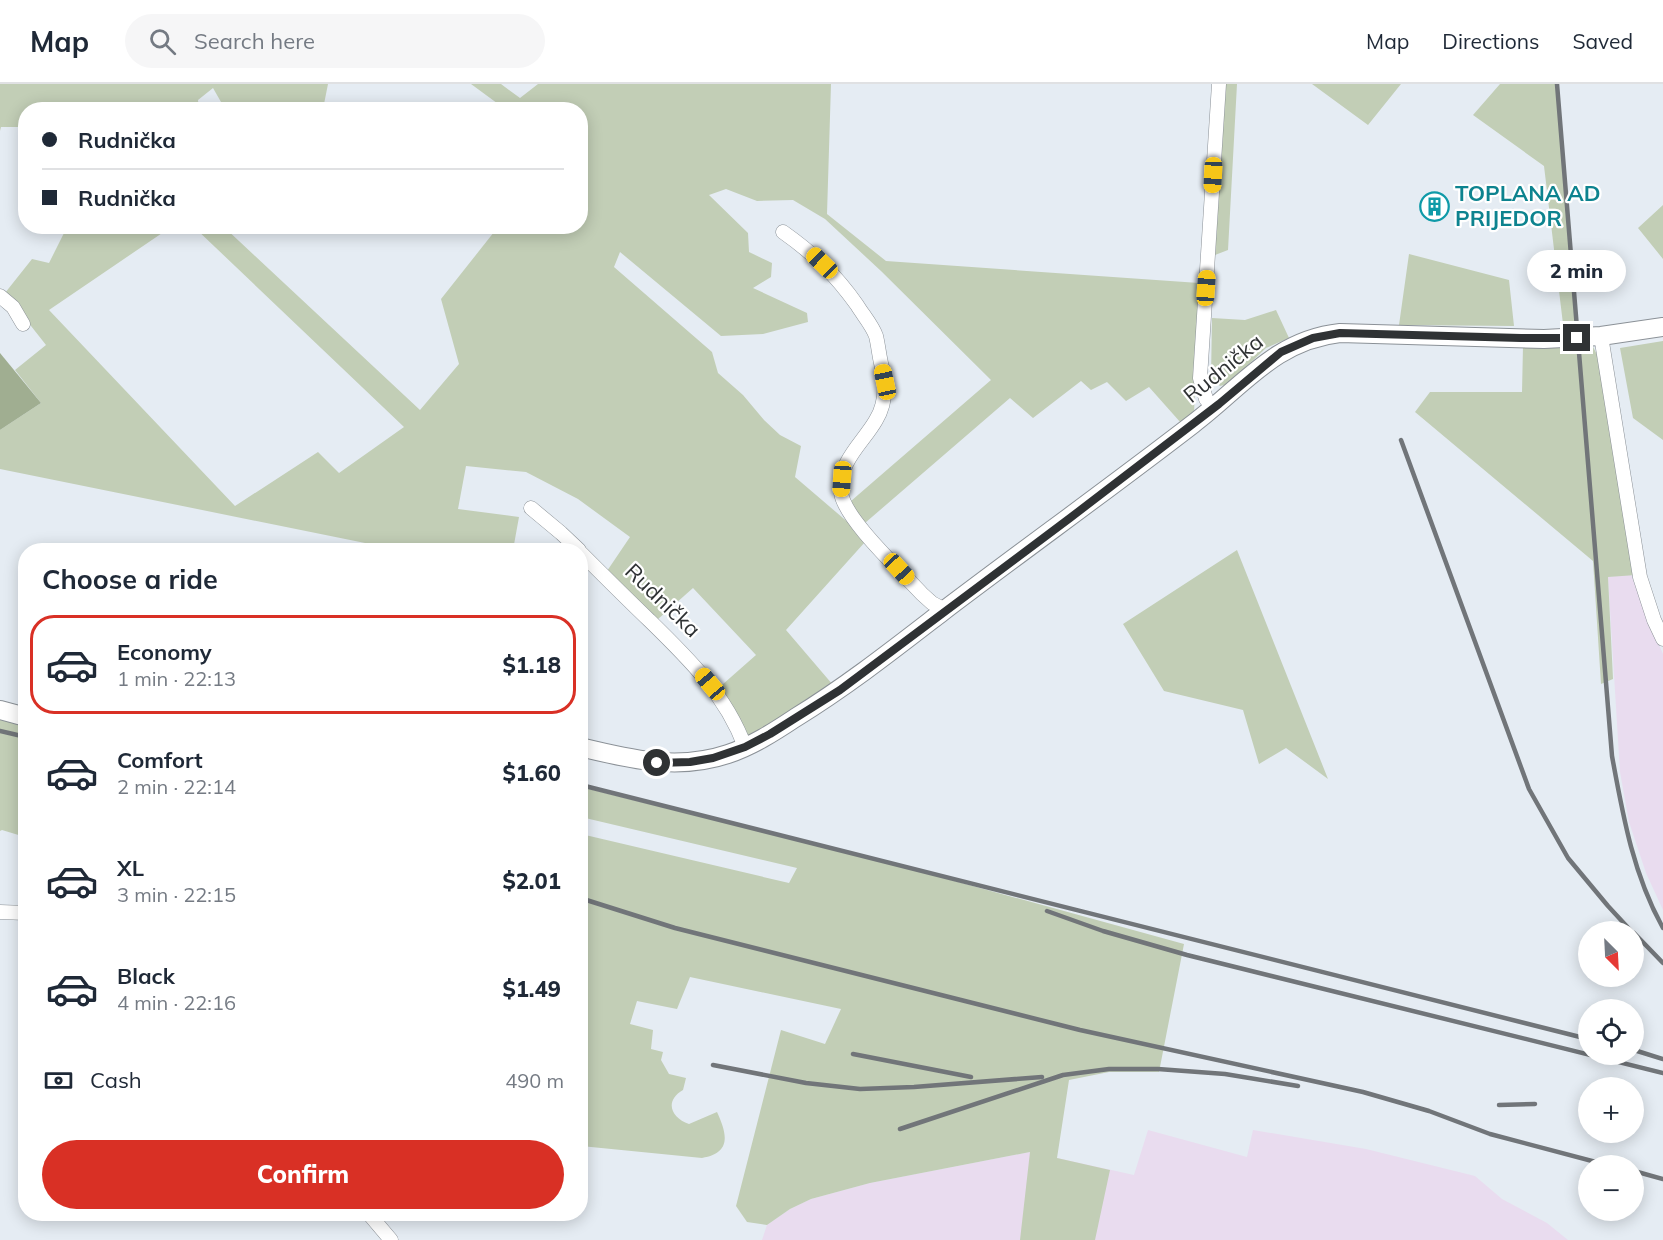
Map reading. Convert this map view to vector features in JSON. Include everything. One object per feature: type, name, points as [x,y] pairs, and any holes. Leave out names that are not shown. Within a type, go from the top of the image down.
[{"type":"street","points":[[1214,408],[1206,399],[1200,378],[1219,84]]},
{"type":"street","points":[[783,232],[807,249],[837,278],[875,335],[885,382],[882,406],[876,421],[847,462],[841,493],[847,508],[858,525],[922,594],[945,610]]},
{"type":"street","points":[[0,296],[13,308],[23,324]]},
{"type":"street","name":"Rudnička","points":[[588,749],[657,763],[690,762],[713,758],[745,747],[770,734],[840,690],[1214,408],[1281,352],[1301,342],[1327,334],[1340,333],[1544,339],[1601,336],[1663,327]]},
{"type":"street","points":[[1601,336],[1640,578],[1663,639]]},
{"type":"street","name":"Rudnička","points":[[531,508],[572,543]]},
{"type":"street","name":"Rudnička","points":[[588,559],[690,660],[710,684],[734,721],[745,747]]},
{"type":"street","points":[[0,711],[18,715]]},
{"type":"street","points":[[0,912],[18,912]]},
{"type":"street","points":[[375,1221],[391,1240]]},
{"type":"shaded area","points":[[1631,574],[1663,654],[1663,910],[1646,873],[1629,822],[1620,772],[1608,577]]},
{"type":"shaded area","points":[[1148,1130],[1247,1157],[1253,1130],[1366,1149],[1475,1176],[1502,1199],[1547,1223],[1568,1240],[762,1240],[767,1225],[790,1209],[811,1199],[870,1183],[1030,1152],[1134,1175]]},
{"type":"green space","points":[[0,84],[328,84],[324,102],[221,102],[213,88],[198,102],[18,102],[18,127],[1,127],[0,131]]},
{"type":"green space","points":[[471,84],[501,84],[520,98],[538,84],[831,84],[827,214],[886,261],[1199,283],[1194,414],[1181,423],[1149,387],[1126,401],[1107,382],[1091,390],[1081,381],[1033,418],[1010,398],[865,523],[854,510],[851,501],[991,380],[825,219],[793,200],[757,201],[726,189],[709,195],[748,233],[749,252],[772,263],[771,277],[753,288],[807,313],[808,322],[763,334],[721,336],[620,252],[614,267],[712,352],[718,373],[743,395],[764,420],[780,435],[801,446],[795,477],[857,530],[865,542],[786,630],[833,685],[776,724],[738,741],[714,692],[756,655],[693,588],[657,620],[607,571],[630,537],[578,499],[526,472],[466,466],[458,509],[519,517],[514,543],[365,543],[0,469],[0,430],[41,403],[15,370],[46,345],[5,293],[32,259],[49,263],[64,234],[161,234],[49,310],[235,506],[318,452],[339,473],[404,427],[201,234],[231,234],[420,410],[459,364],[441,299],[492,234],[588,234],[588,102],[495,102]]},
{"type":"green space","points":[[1226,84],[1237,84],[1228,250],[1215,255]]},
{"type":"green space","points":[[1312,84],[1401,84],[1368,125]]},
{"type":"green space","points":[[1500,84],[1557,84],[1563,177],[1578,324],[1563,324],[1544,166],[1473,115]]},
{"type":"green space","points":[[1663,205],[1663,259],[1638,228]]},
{"type":"green space","points":[[1409,254],[1509,280],[1514,326],[1399,325]]},
{"type":"green space","points":[[1276,310],[1289,338],[1266,348],[1228,384],[1220,386],[1211,378],[1212,318],[1245,320]]},
{"type":"green space","points":[[1590,341],[1604,368],[1636,575],[1608,577],[1613,679],[1601,684],[1593,561],[1415,412],[1430,392],[1522,392],[1523,346]]},
{"type":"green space","points":[[1663,341],[1663,440],[1633,418],[1620,348]]},
{"type":"green space","points":[[0,353],[41,403],[0,430]]},
{"type":"green space","points":[[1237,550],[1328,779],[1286,748],[1259,764],[1243,710],[1164,691],[1123,624]]},
{"type":"green space","points":[[0,717],[18,721],[18,835],[0,831]]},
{"type":"green space","points":[[588,789],[911,869],[1184,944],[1159,1072],[1109,1072],[1069,1080],[1057,1158],[1110,1170],[1095,1240],[1020,1240],[1030,1152],[870,1183],[811,1199],[790,1209],[767,1225],[747,1222],[736,1206],[781,1030],[825,1044],[841,1009],[690,977],[677,1009],[637,1001],[630,1024],[653,1030],[651,1049],[663,1052],[661,1060],[669,1074],[686,1078],[683,1090],[673,1099],[674,1114],[689,1124],[717,1112],[725,1135],[723,1147],[718,1152],[702,1158],[588,1147],[588,836],[789,883],[797,868],[588,819]]},
{"type":"railway","points":[[1557,84],[1612,756],[1630,844],[1644,887],[1663,928]]},
{"type":"railway","points":[[1401,440],[1529,789],[1568,858],[1622,921]]},
{"type":"railway","points":[[0,731],[18,735]]},
{"type":"railway","points":[[588,787],[1578,1036]]},
{"type":"railway","points":[[588,901],[675,928],[1080,1030],[1363,1092],[1429,1111],[1490,1134],[1578,1157]]},
{"type":"railway","points":[[1047,911],[1103,931],[1187,955],[1663,1073]]},
{"type":"railway","points":[[1644,943],[1663,963]]},
{"type":"railway","points":[[1644,1053],[1663,1059]]},
{"type":"railway","points":[[853,1054],[971,1077]]},
{"type":"railway","points":[[713,1065],[806,1083],[860,1089],[1042,1077]]},
{"type":"railway","points":[[900,1129],[1063,1075],[1109,1069],[1158,1069],[1225,1074],[1298,1086]]},
{"type":"railway","points":[[1499,1105],[1535,1104]]},
{"type":"railway","points":[[1644,1174],[1663,1179]]},
{"type":"place","name":"TOPLANA AD PRIJEDOR","points":[[1434,206]]},
{"type":"route","points":[[657,763],[690,762],[713,758],[745,747],[840,690],[1136,468],[1219,404],[1269,360],[1289,347],[1327,334],[1340,333],[1577,338]]}]
